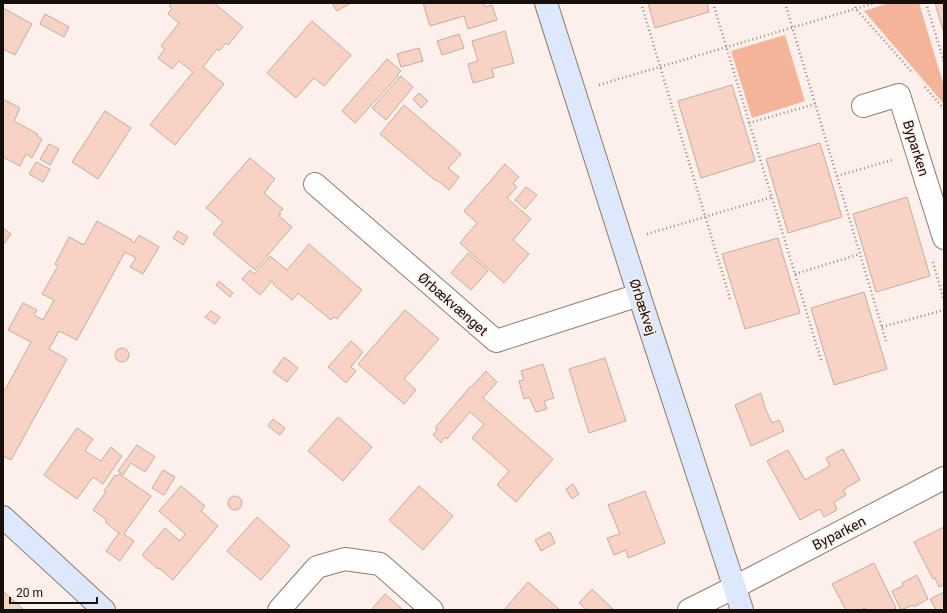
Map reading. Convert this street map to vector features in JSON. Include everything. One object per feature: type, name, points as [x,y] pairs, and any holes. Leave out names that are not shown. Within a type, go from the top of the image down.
[{"type":"street","name":"Ørbækvej","points":[[546,3],[639,295],[742,610]]},
{"type":"street","name":"Byparken","points":[[863,106],[899,95],[944,238]]},
{"type":"street","name":"Ørbækvænget","points":[[315,184],[496,341],[639,295]]},
{"type":"street","name":"Byparken","points":[[689,610],[944,478]]},
{"type":"street","points":[[3,517],[99,608]]},
{"type":"street","points":[[279,610],[317,567],[345,559],[380,564],[432,610]]},
{"type":"path","points":[[641,3],[731,302]]},
{"type":"path","points":[[713,3],[821,360]]},
{"type":"path","points":[[785,3],[886,341]]},
{"type":"path","points":[[854,3],[856,9],[913,73]]},
{"type":"path","points":[[574,92],[875,3]]},
{"type":"path","points":[[926,3],[944,62]]},
{"type":"path","points":[[923,85],[944,109]]},
{"type":"path","points":[[749,123],[815,104]]},
{"type":"path","points":[[622,241],[772,198]]},
{"type":"path","points":[[795,274],[860,254]]},
{"type":"path","points":[[882,327],[944,310]]},
{"type":"shaded area","points":[[889,3],[919,3],[944,86],[944,104],[864,11]]},
{"type":"shaded area","points":[[785,35],[805,101],[752,118],[731,51]]},
{"type":"building","points":[[172,3],[214,3],[243,27],[228,45],[226,43],[219,51],[217,49],[203,67],[224,84],[175,145],[150,125],[193,72],[179,61],[172,69],[158,58],[165,49],[161,46],[179,23],[168,14],[172,8],[169,6]]},
{"type":"building","points":[[332,3],[351,3],[337,11]]},
{"type":"building","points":[[423,3],[484,3],[485,7],[492,5],[497,20],[468,29],[464,16],[430,26]]},
{"type":"building","points":[[648,3],[707,3],[709,12],[655,28]]},
{"type":"building","points":[[935,3],[944,3],[944,33]]},
{"type":"building","points":[[3,8],[32,24],[15,55],[3,49]]},
{"type":"building","points":[[45,14],[69,27],[64,37],[40,24]]},
{"type":"building","points":[[312,21],[351,55],[324,86],[314,78],[296,98],[267,73]]},
{"type":"building","points":[[505,31],[514,63],[492,69],[494,77],[473,83],[468,64],[478,61],[472,41]]},
{"type":"building","points":[[459,34],[464,48],[442,55],[437,41]]},
{"type":"building","points":[[419,48],[423,61],[401,67],[397,54]]},
{"type":"building","points":[[387,59],[401,71],[355,123],[342,111]]},
{"type":"building","points":[[401,76],[413,87],[386,120],[372,108]]},
{"type":"building","points":[[732,85],[755,161],[701,178],[678,101]]},
{"type":"building","points":[[419,93],[428,101],[421,108],[413,99]]},
{"type":"building","points":[[3,99],[20,108],[14,121],[38,134],[37,136],[42,139],[32,158],[26,154],[20,166],[3,157]]},
{"type":"building","points":[[404,105],[461,154],[448,168],[459,177],[449,190],[437,180],[436,181],[380,134]]},
{"type":"building","points":[[105,111],[131,128],[98,179],[72,162]]},
{"type":"building","points":[[820,143],[842,217],[788,233],[766,159]]},
{"type":"building","points":[[49,144],[59,149],[50,165],[40,159]]},
{"type":"building","points":[[250,158],[275,179],[264,193],[283,209],[279,213],[281,214],[279,216],[292,227],[255,270],[213,234],[223,222],[206,208]]},
{"type":"building","points":[[36,162],[50,169],[43,182],[29,174]]},
{"type":"building","points":[[505,164],[519,177],[513,183],[517,187],[507,198],[531,219],[513,240],[529,254],[504,283],[460,243],[477,223],[464,211]]},
{"type":"building","points":[[526,187],[537,195],[525,209],[515,200]]},
{"type":"building","points":[[907,197],[930,276],[876,292],[853,214]]},
{"type":"building","points":[[97,221],[132,240],[131,241],[134,243],[139,235],[159,247],[143,274],[130,267],[136,258],[125,252],[77,340],[59,331],[49,349],[67,359],[11,460],[3,456],[3,389],[5,390],[31,342],[8,330],[23,303],[37,310],[34,315],[43,320],[54,300],[42,294],[58,266],[55,264],[69,237],[84,245]]},
{"type":"building","points":[[3,228],[11,234],[3,245]]},
{"type":"building","points":[[178,231],[188,237],[183,245],[173,238]]},
{"type":"building","points":[[778,238],[800,313],[745,329],[722,254]]},
{"type":"building","points":[[309,244],[362,290],[337,319],[334,317],[331,320],[298,293],[292,300],[273,284],[274,283],[272,281],[260,295],[242,279],[250,270],[254,274],[270,256],[287,270]]},
{"type":"building","points":[[468,253],[488,271],[471,290],[451,273]]},
{"type":"building","points":[[219,281],[233,293],[230,297],[216,285]]},
{"type":"building","points":[[864,292],[887,369],[834,385],[811,308]]},
{"type":"building","points":[[405,310],[439,339],[404,379],[416,390],[404,404],[358,364]]},
{"type":"building","points":[[211,311],[220,317],[215,324],[205,317]]},
{"type":"building","points":[[351,341],[363,352],[351,367],[356,371],[346,383],[328,367]]},
{"type":"building","points":[[122,348],[127,350],[129,355],[127,360],[122,362],[117,360],[115,355],[117,350]]},
{"type":"building","points":[[284,357],[298,368],[287,382],[273,372]]},
{"type":"building","points":[[605,358],[626,421],[589,433],[569,369]]},
{"type":"building","points":[[543,364],[554,398],[544,401],[547,409],[536,412],[529,397],[524,399],[519,381],[524,380],[521,371]]},
{"type":"building","points":[[486,371],[497,382],[483,398],[553,459],[516,502],[497,485],[509,471],[472,438],[484,424],[470,412],[447,439],[445,437],[441,443],[433,435],[437,430],[435,428],[470,387]]},
{"type":"building","points":[[761,393],[765,408],[772,423],[779,420],[784,431],[751,446],[735,405]]},
{"type":"building","points":[[338,417],[372,447],[343,481],[308,451]]},
{"type":"building","points":[[273,419],[285,428],[280,435],[268,426]]},
{"type":"building","points":[[77,428],[93,439],[85,451],[101,461],[111,447],[122,456],[103,484],[93,477],[77,499],[44,475]]},
{"type":"building","points":[[137,445],[155,457],[145,472],[131,463],[123,475],[118,471]]},
{"type":"building","points":[[843,449],[860,480],[843,490],[846,495],[834,502],[837,510],[824,517],[820,509],[800,520],[767,461],[788,450],[805,480],[830,466],[826,458]]},
{"type":"building","points":[[163,470],[175,477],[164,495],[152,488]]},
{"type":"building","points":[[119,474],[151,496],[124,534],[134,541],[120,561],[106,551],[119,533],[105,522],[107,520],[93,510],[106,492],[104,491],[115,475],[117,476]]},
{"type":"building","points":[[573,484],[579,494],[572,499],[566,489]]},
{"type":"building","points":[[181,486],[205,506],[201,511],[218,526],[173,580],[142,555],[165,528],[180,541],[185,534],[159,511]]},
{"type":"building","points":[[419,486],[453,516],[423,550],[389,520]]},
{"type":"building","points":[[645,491],[665,543],[628,558],[626,550],[614,555],[607,538],[620,534],[608,505]]},
{"type":"building","points":[[232,496],[238,496],[242,500],[242,506],[238,510],[232,510],[228,506],[228,500]]},
{"type":"building","points":[[257,517],[290,546],[261,580],[227,551]]},
{"type":"building","points":[[944,527],[944,585],[939,587],[935,578],[933,579],[914,542]]},
{"type":"building","points":[[550,532],[555,543],[541,551],[535,540]]},
{"type":"building","points":[[874,563],[896,608],[893,610],[866,610],[865,608],[861,610],[846,610],[832,584]]},
{"type":"building","points":[[917,575],[928,599],[914,607],[913,605],[901,610],[892,591],[903,586],[902,583]]},
{"type":"building","points":[[528,582],[560,610],[504,610]]},
{"type":"building","points":[[592,589],[614,610],[587,610],[579,603]]},
{"type":"building","points":[[3,591],[24,610],[3,610]]},
{"type":"building","points":[[944,592],[944,610],[936,610],[930,599]]},
{"type":"building","points":[[385,594],[403,610],[371,610]]}]
